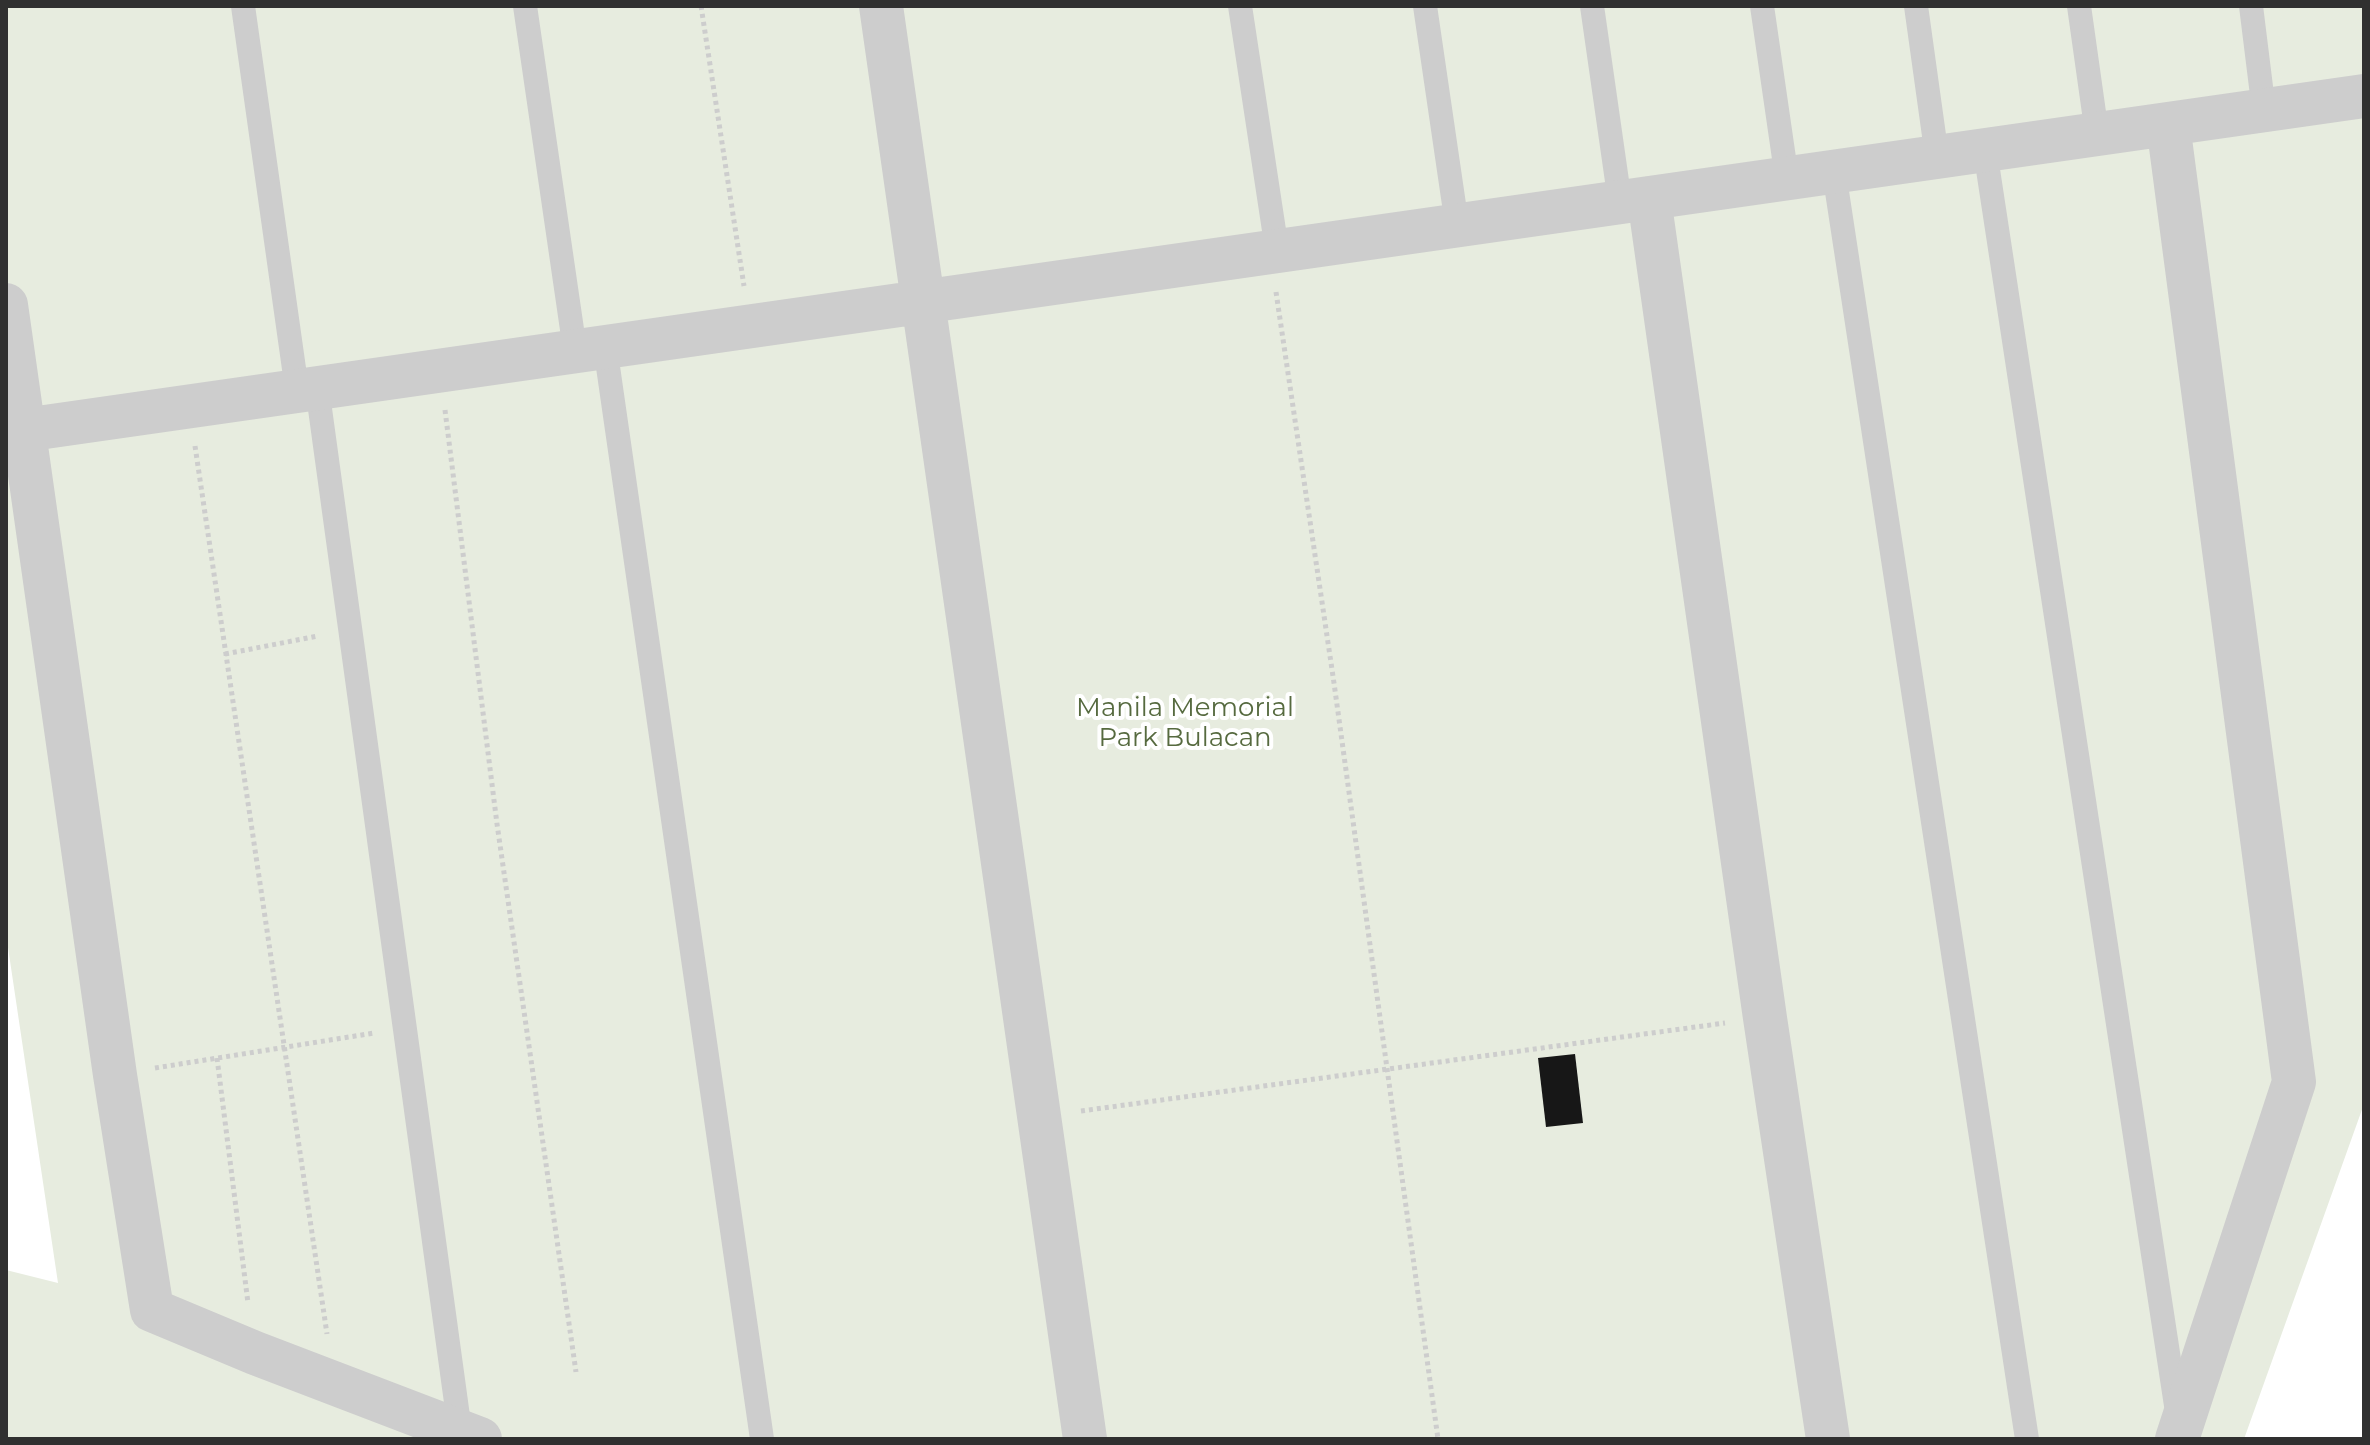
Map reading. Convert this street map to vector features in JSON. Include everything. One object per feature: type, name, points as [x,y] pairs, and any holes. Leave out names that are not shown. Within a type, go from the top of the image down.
[{"type":"street","points":[[881,6],[1085,1439]]},
{"type":"street","points":[[24,430],[2364,96]]},
{"type":"street","points":[[2168,124],[2294,1082],[2179,1435]]},
{"type":"street","points":[[1634,200],[1765,1018],[1828,1439]]},
{"type":"street","points":[[6,305],[115,1075],[152,1310],[470,1435]]},
{"type":"lane","points":[[243,6],[349,629],[404,1028],[470,1435]]},
{"type":"lane","points":[[525,6],[590,348],[762,1439]]},
{"type":"lane","points":[[1240,6],[1274,251]]},
{"type":"lane","points":[[1425,6],[1457,225]]},
{"type":"lane","points":[[1592,6],[1634,200]]},
{"type":"lane","points":[[1762,6],[1787,179]]},
{"type":"lane","points":[[1916,6],[1937,157]]},
{"type":"lane","points":[[2079,6],[2097,134]]},
{"type":"lane","points":[[2251,6],[2264,111]]},
{"type":"lane","points":[[1985,150],[2179,1435]]},
{"type":"lane","points":[[1834,172],[2027,1439]]},
{"type":"path","points":[[701,6],[750,325]]},
{"type":"path","points":[[1274,251],[1438,1439]]},
{"type":"path","points":[[440,369],[497,824],[576,1372]]},
{"type":"path","points":[[189,405],[334,1383]]},
{"type":"path","points":[[225,654],[349,629]]},
{"type":"path","points":[[1041,1117],[1765,1018]]},
{"type":"path","points":[[115,1075],[404,1028]]},
{"type":"path","points":[[217,1058],[255,1353]]},
{"type":"green space","name":"Manila Memorial Park Bulacan","points":[[6,6],[2364,6],[2364,1104],[2244,1439],[6,1439],[6,1270],[58,1283],[6,934]]},
{"type":"building","points":[[1575,1054],[1583,1123],[1546,1127],[1538,1058]]}]
